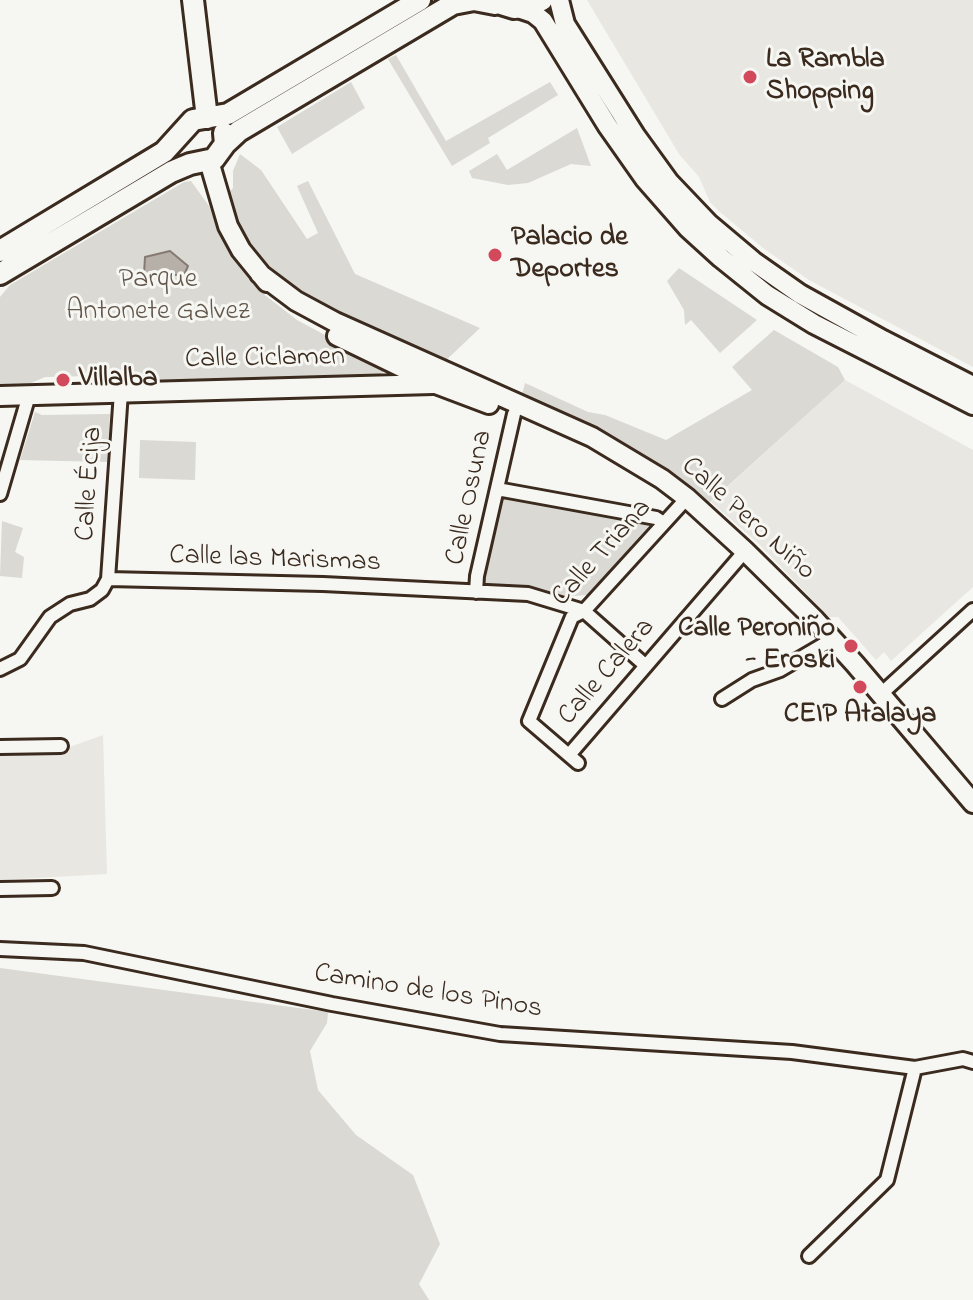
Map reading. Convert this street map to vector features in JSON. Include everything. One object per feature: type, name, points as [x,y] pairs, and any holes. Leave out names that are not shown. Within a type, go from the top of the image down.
[{"type":"main road","points":[[193,0],[207,118]]},
{"type":"main road","points":[[0,251],[157,156],[193,120],[228,114],[420,0]]},
{"type":"main road","points":[[0,274],[171,172],[219,155],[225,144],[239,131],[442,10],[469,1],[518,8],[542,0]]},
{"type":"main road","points":[[207,118],[220,126],[225,135],[225,144]]},
{"type":"main road","points":[[182,131],[181,141],[186,154],[193,160],[205,161]]},
{"type":"street","points":[[559,0],[565,24],[635,135],[669,182],[709,224],[753,261],[800,294],[973,386]]},
{"type":"street","points":[[518,8],[533,13],[543,21],[633,163],[656,193],[712,250],[757,287],[837,338],[973,405]]},
{"type":"street","name":"Calle Pero Niño","points":[[205,161],[228,226],[241,250],[260,274],[301,314],[335,335],[436,384]]},
{"type":"street","name":"Calle Pero Niño","points":[[260,274],[296,301],[325,317],[520,411],[592,437],[687,498],[833,639],[971,797]]},
{"type":"street","points":[[383,385],[391,375],[390,364],[386,360]]},
{"type":"street","points":[[436,384],[445,381],[520,411]]},
{"type":"street","name":"Calle Ciclamen","points":[[0,396],[436,384]]},
{"type":"street","name":"Calle Écija","points":[[108,579],[121,392]]},
{"type":"street","points":[[0,494],[29,395]]},
{"type":"street","name":"Calle Osuna","points":[[476,592],[497,489],[520,411]]},
{"type":"street","points":[[497,489],[656,518],[664,523]]},
{"type":"street","name":"Calle Triana","points":[[574,759],[529,721],[572,617],[584,611],[687,498]]},
{"type":"street","name":"Calle Calera","points":[[574,759],[646,666],[745,551]]},
{"type":"street","points":[[0,669],[20,659],[50,617],[70,604],[90,599],[102,590],[108,579]]},
{"type":"street","name":"Calle las Marismas","points":[[108,579],[323,584],[528,594],[584,611]]},
{"type":"street","points":[[881,694],[973,610]]},
{"type":"street","points":[[584,611],[646,666]]},
{"type":"street","points":[[722,699],[752,680],[780,670],[833,639]]},
{"type":"street","points":[[0,747],[61,746]]},
{"type":"street","points":[[0,889],[52,888]]},
{"type":"street","name":"Camino de los Pinos","points":[[0,949],[67,951],[500,1034],[792,1052],[915,1068],[963,1059],[973,1062]]},
{"type":"street","points":[[809,1256],[887,1180],[915,1068]]},
{"type":"shaded area","name":"La Rambla Shopping","points":[[587,0],[973,0],[973,367],[809,280],[763,248],[720,212],[710,202],[699,177],[679,154]]},
{"type":"shaded area","points":[[170,251],[188,266],[184,275],[144,274],[145,257]]},
{"type":"shaded area","points":[[845,380],[973,450],[973,587],[891,661],[884,652],[876,660],[838,617],[829,617],[759,544],[711,502]]},
{"type":"shaded area","points":[[103,735],[107,874],[0,880],[0,755],[56,752]]},
{"type":"green space","points":[[396,55],[446,141],[550,82],[558,95],[488,138],[490,143],[452,166],[388,59]]},
{"type":"green space","points":[[351,82],[365,108],[292,154],[277,127]]},
{"type":"green space","points":[[577,128],[591,166],[571,164],[528,183],[508,185],[472,178],[469,171],[497,154],[507,170]]},
{"type":"green space","points":[[240,154],[261,170],[307,239],[318,233],[297,186],[308,181],[355,274],[480,328],[442,364],[338,318],[282,281],[249,244],[233,211],[228,193],[233,188],[233,171]]},
{"type":"green space","name":"Parque Antonete Galvez","points":[[191,181],[209,206],[232,256],[261,292],[297,320],[384,367],[383,373],[105,382],[90,376],[45,377],[29,384],[0,386],[0,297],[10,285],[184,182]]},
{"type":"green space","points":[[679,268],[757,320],[720,353],[691,320],[685,325],[684,310],[667,281]]},
{"type":"green space","points":[[774,330],[838,367],[845,380],[709,503],[666,468],[637,451],[521,399],[525,383],[588,412],[605,415],[666,440],[752,390],[732,367]]},
{"type":"green space","points":[[35,412],[42,415],[110,414],[107,462],[20,460]]},
{"type":"green space","points":[[140,440],[196,442],[195,480],[139,478]]},
{"type":"green space","points":[[497,489],[656,518],[587,595],[562,597],[543,591],[477,585]]},
{"type":"green space","points":[[2,521],[23,528],[15,552],[24,557],[22,578],[0,576]]},
{"type":"green space","points":[[0,968],[328,1012],[327,1023],[310,1051],[318,1090],[356,1135],[413,1175],[440,1244],[419,1284],[429,1300],[0,1300]]},
{"type":"place","name":"La Rambla Shopping","points":[[750,77]]},
{"type":"place","name":"Palacio de Deportes","points":[[495,255]]},
{"type":"place","name":"Villalba","points":[[63,380]]},
{"type":"place","name":"Calle Peroniño - Eroski","points":[[851,646]]},
{"type":"place","name":"CEIP Atalaya","points":[[860,687]]}]
